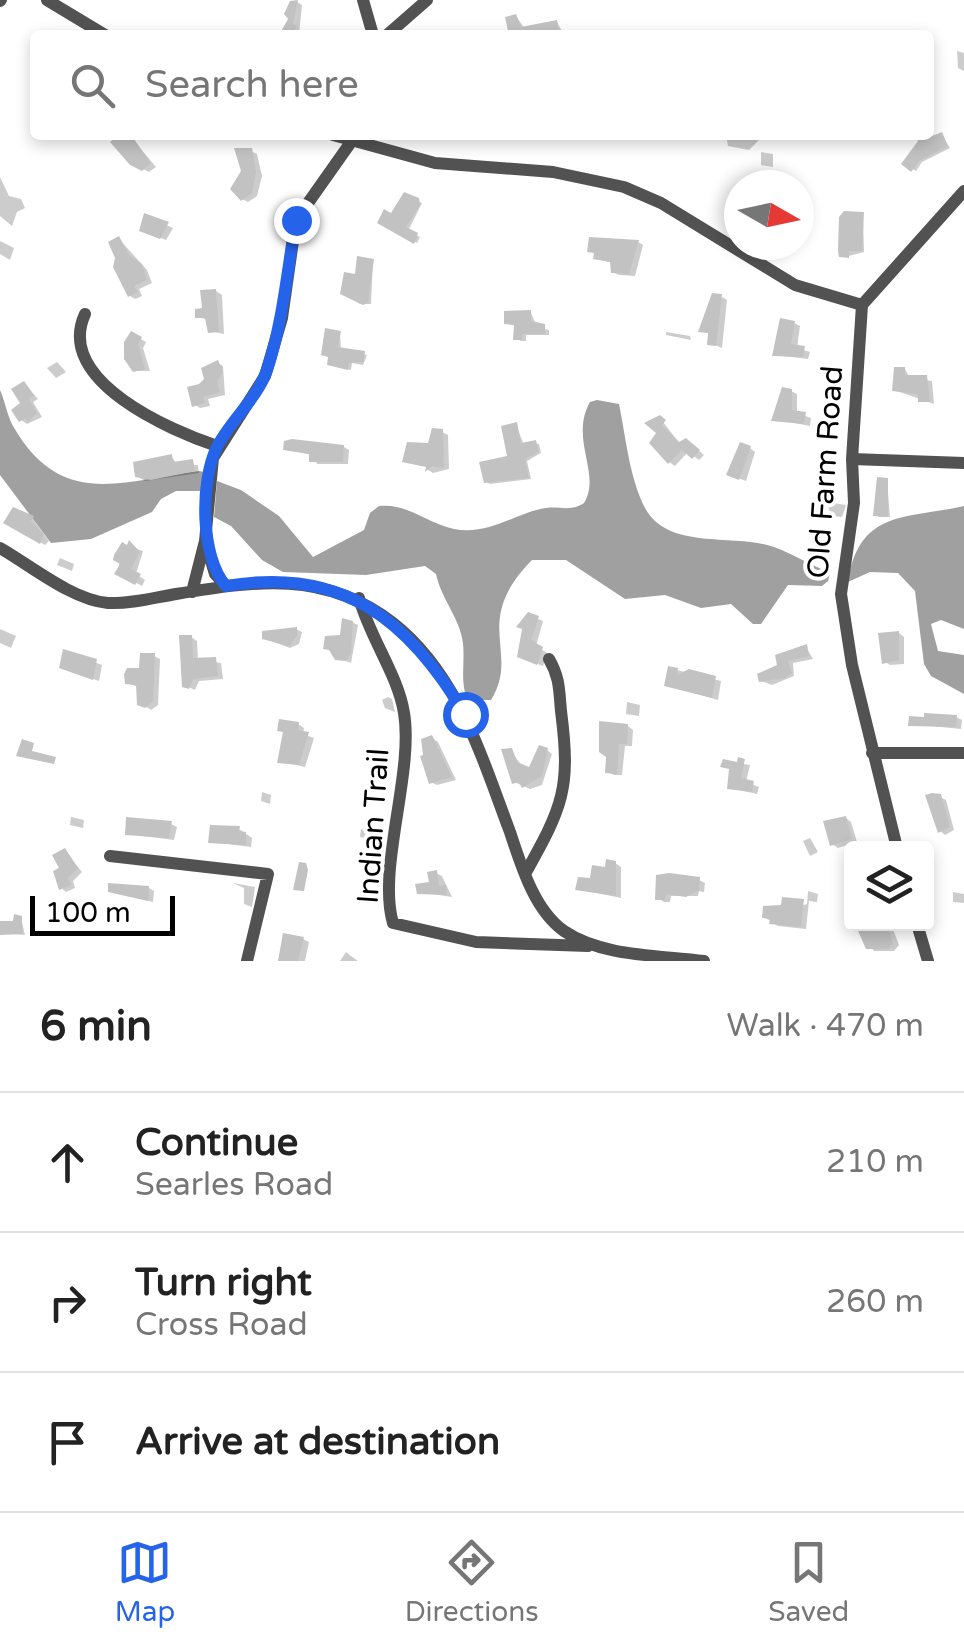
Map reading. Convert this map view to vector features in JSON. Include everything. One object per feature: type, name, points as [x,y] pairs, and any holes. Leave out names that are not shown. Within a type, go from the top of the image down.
[{"type":"street","points":[[46,0],[97,30]]},
{"type":"street","points":[[363,0],[372,30]]},
{"type":"street","points":[[393,30],[427,0]]},
{"type":"street","points":[[192,592],[206,542],[215,452],[265,376],[282,318],[296,220],[354,140]]},
{"type":"street","points":[[365,140],[435,163],[553,172],[624,187],[662,203],[795,285],[862,305],[964,191]]},
{"type":"street","name":"Old Farm Road","points":[[862,305],[852,459],[854,503],[841,594],[872,752],[896,841]]},
{"type":"street","points":[[84,314],[82,344],[89,360],[124,404],[215,452]]},
{"type":"street","points":[[852,459],[964,463]]},
{"type":"street","points":[[206,542],[215,574],[226,586]]},
{"type":"street","points":[[0,548],[104,603],[226,586],[299,584],[334,588],[359,598],[397,625],[443,678],[465,714],[524,874],[562,930],[595,946],[704,961]]},
{"type":"street","name":"Indian Trail","points":[[359,598],[370,638],[394,680],[404,715],[393,922],[476,942],[595,946]]},
{"type":"street","points":[[524,874],[559,814],[567,774],[560,674],[549,659]]},
{"type":"street","points":[[872,752],[964,753]]},
{"type":"street","points":[[110,856],[268,874],[247,961]]},
{"type":"street","points":[[920,931],[928,961]]},
{"type":"shaded area","points":[[0,390],[13,426],[32,453],[52,470],[73,480],[96,484],[200,471],[206,473],[204,491],[176,491],[161,499],[152,512],[91,539],[51,543],[0,475]]},
{"type":"shaded area","points":[[590,402],[619,404],[635,483],[645,508],[656,521],[686,536],[774,547],[830,573],[828,581],[822,586],[788,585],[761,624],[753,624],[731,604],[701,608],[665,595],[625,599],[566,560],[532,560],[504,602],[499,683],[491,700],[467,700],[461,634],[436,574],[425,566],[366,575],[283,572],[262,560],[231,526],[214,517],[217,481],[241,490],[279,516],[313,557],[364,530],[370,513],[379,506],[399,507],[444,526],[467,530],[546,508],[574,507],[584,503],[589,492],[584,416]]},
{"type":"shaded area","points":[[964,506],[964,629],[941,620],[931,624],[938,651],[964,655],[964,694],[931,676],[924,664],[915,591],[898,573],[870,572],[848,582],[854,558],[875,529],[905,517]]},
{"type":"building","points":[[298,0],[293,24],[297,26],[295,30],[282,30],[288,19],[284,14],[290,1]]},
{"type":"building","points":[[516,14],[521,27],[557,20],[560,30],[508,30],[505,17]]},
{"type":"building","points":[[942,132],[948,146],[919,161],[911,172],[901,164],[918,140],[934,140],[934,135]]},
{"type":"building","points":[[135,140],[151,163],[142,171],[130,165],[110,142]]},
{"type":"building","points":[[234,148],[252,148],[256,172],[252,193],[241,201],[230,189],[241,171]]},
{"type":"building","points":[[404,192],[419,198],[420,205],[406,227],[418,233],[414,244],[377,223],[384,209],[391,213]]},
{"type":"building","points":[[844,211],[864,212],[862,251],[849,251],[849,258],[839,257],[838,251],[839,217]]},
{"type":"building","points":[[144,213],[169,222],[160,239],[139,231]]},
{"type":"building","points":[[119,236],[129,255],[142,264],[147,280],[134,286],[138,292],[128,297],[113,267],[115,258],[108,242]]},
{"type":"building","points":[[589,237],[639,240],[629,274],[611,273],[610,262],[593,259],[594,253],[587,252]]},
{"type":"building","points":[[357,256],[374,259],[368,303],[363,305],[340,294],[344,272],[355,274]]},
{"type":"building","points":[[216,289],[219,332],[208,333],[205,318],[195,318],[195,309],[202,308],[200,290]]},
{"type":"building","points":[[712,293],[722,294],[716,346],[707,345],[708,333],[698,332]]},
{"type":"building","points":[[531,310],[531,321],[545,324],[545,334],[522,334],[522,340],[513,340],[514,325],[504,324],[504,311]]},
{"type":"building","points":[[780,318],[795,321],[791,344],[805,346],[803,357],[772,356]]},
{"type":"building","points":[[325,328],[341,331],[338,347],[365,351],[364,362],[349,363],[348,370],[327,365],[328,357],[321,355]]},
{"type":"building","points":[[131,331],[142,337],[138,344],[145,369],[133,372],[124,359],[124,342]]},
{"type":"building","points":[[218,360],[223,372],[217,381],[220,392],[203,397],[205,403],[192,407],[187,387],[199,384],[204,379],[201,368]]},
{"type":"building","points":[[894,367],[905,367],[905,375],[927,375],[930,402],[918,402],[918,394],[892,391]]},
{"type":"building","points":[[24,381],[34,395],[29,399],[37,413],[28,422],[26,418],[19,422],[11,410],[20,403],[11,389]]},
{"type":"building","points":[[782,387],[792,389],[792,410],[806,412],[804,424],[771,421]]},
{"type":"building","points":[[660,415],[666,420],[662,425],[679,442],[686,438],[700,450],[692,459],[682,450],[668,464],[649,443],[656,433],[644,423]]},
{"type":"building","points":[[517,422],[521,443],[536,440],[539,452],[525,459],[529,478],[484,483],[479,462],[507,456],[501,426]]},
{"type":"building","points":[[432,428],[443,429],[444,468],[432,466],[425,472],[426,467],[402,462],[407,442],[428,443]]},
{"type":"building","points":[[284,441],[344,445],[343,462],[309,462],[309,454],[283,450]]},
{"type":"building","points":[[740,442],[751,446],[739,480],[726,475]]},
{"type":"building","points":[[172,454],[173,462],[193,459],[195,471],[151,480],[135,477],[133,462]]},
{"type":"building","points":[[877,477],[888,478],[888,517],[873,516]]},
{"type":"building","points":[[13,507],[34,516],[31,521],[44,534],[40,544],[3,523]]},
{"type":"building","points":[[129,540],[140,552],[131,569],[141,574],[135,585],[114,574],[120,564],[113,560],[114,555],[122,542],[127,545]]},
{"type":"building","points":[[528,612],[539,616],[531,640],[543,647],[537,665],[517,657],[522,629],[516,627]]},
{"type":"building","points":[[342,618],[353,621],[351,653],[346,661],[335,660],[329,650],[323,649],[325,636],[340,635]]},
{"type":"building","points":[[297,627],[297,636],[289,646],[262,639],[262,631]]},
{"type":"building","points":[[899,631],[899,660],[882,664],[878,633]]},
{"type":"building","points":[[179,635],[192,635],[193,658],[216,657],[218,676],[193,679],[189,689],[182,687]]},
{"type":"building","points":[[807,644],[809,656],[788,661],[792,673],[759,682],[757,674],[777,665],[775,655]]},
{"type":"building","points":[[63,649],[97,659],[93,680],[59,668]]},
{"type":"building","points":[[140,653],[155,653],[153,701],[145,708],[137,705],[136,685],[125,684],[124,674],[127,668],[139,668]]},
{"type":"building","points":[[668,666],[678,668],[677,675],[689,669],[716,676],[712,698],[664,686]]},
{"type":"building","points":[[924,713],[957,715],[956,727],[908,726],[909,716],[924,717]]},
{"type":"building","points":[[279,719],[299,722],[298,730],[309,732],[299,765],[277,763],[283,732],[277,731]]},
{"type":"building","points":[[599,721],[628,724],[627,744],[619,744],[617,774],[605,773],[606,757],[599,752]]},
{"type":"building","points":[[432,735],[452,777],[429,784],[420,756],[421,739]]},
{"type":"building","points":[[22,739],[34,743],[32,751],[56,757],[54,764],[16,756]]},
{"type":"building","points":[[539,745],[548,748],[542,776],[522,788],[519,782],[512,784],[501,749],[512,748],[517,762],[529,767]]},
{"type":"building","points":[[738,757],[745,759],[741,778],[754,781],[752,792],[727,789],[729,769],[720,767],[723,759],[737,762]]},
{"type":"building","points":[[941,794],[950,827],[938,833],[925,795]]},
{"type":"building","points":[[846,816],[852,839],[830,846],[823,821]]},
{"type":"building","points":[[126,817],[172,821],[169,838],[125,835]]},
{"type":"building","points":[[210,825],[240,826],[239,831],[246,832],[246,845],[208,843]]},
{"type":"building","points":[[65,848],[78,868],[68,878],[71,885],[59,890],[53,871],[59,868],[52,855]]},
{"type":"building","points":[[606,859],[616,861],[616,896],[575,890],[578,877],[590,878],[592,865],[605,867]]},
{"type":"building","points":[[299,862],[306,863],[308,870],[304,891],[293,890]]},
{"type":"building","points":[[437,870],[439,886],[446,885],[447,895],[417,894],[415,884],[429,882],[427,872]]},
{"type":"building","points":[[656,875],[700,877],[699,890],[686,897],[666,894],[665,900],[655,900]]},
{"type":"building","points":[[108,883],[149,886],[148,901],[108,892]]},
{"type":"building","points":[[782,897],[804,899],[801,927],[769,924],[770,919],[762,918],[763,906],[781,905]]},
{"type":"building","points":[[14,914],[22,916],[22,934],[0,935],[0,921],[13,921]]},
{"type":"building","points":[[858,931],[889,931],[893,944],[888,949],[866,949]]},
{"type":"building","points":[[283,933],[304,937],[298,961],[278,961]]},
{"type":"route","points":[[296,220],[282,318],[265,376],[212,458],[206,542],[215,574],[226,586],[299,584],[334,588],[359,598],[397,625],[443,678],[465,714]]}]
